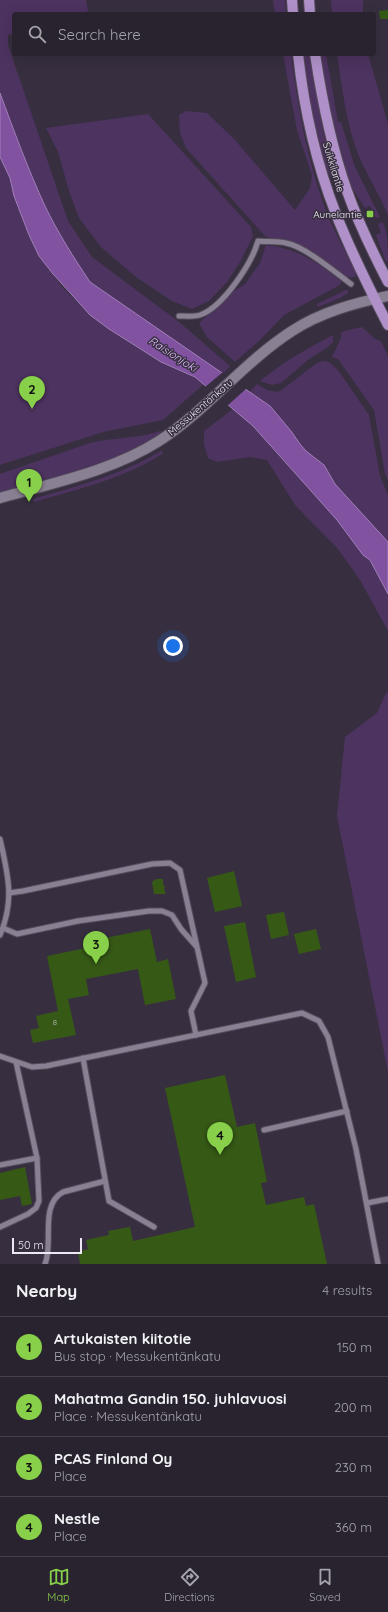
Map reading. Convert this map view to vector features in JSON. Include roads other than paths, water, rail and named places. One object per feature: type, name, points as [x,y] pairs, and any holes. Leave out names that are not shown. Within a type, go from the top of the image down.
[{"type":"main road","points":[[292,0],[294,12]]},
{"type":"main road","points":[[309,0],[310,12]]},
{"type":"main road","name":"Suikkilantie","points":[[298,56],[302,88],[320,166],[346,239],[388,325]]},
{"type":"main road","name":"Suikkilantie","points":[[315,56],[326,118],[346,189],[353,208],[388,282]]},
{"type":"street","name":"Messukentänkatu","points":[[0,498],[98,470],[140,452],[160,440],[268,349],[291,332],[304,324],[344,306],[388,296]]},
{"type":"lane","points":[[179,316],[202,314],[224,296],[236,282],[250,261],[258,241],[287,243],[294,245],[351,284]]},
{"type":"lane","points":[[0,840],[8,875],[9,893],[6,920],[0,935]]},
{"type":"lane","points":[[9,893],[152,864],[170,863],[180,870],[205,983],[191,1011],[196,1035]]},
{"type":"lane","points":[[3,928],[17,934],[78,921],[148,911],[162,911],[172,915],[181,929],[197,946]]},
{"type":"lane","points":[[0,1056],[32,1067],[46,1066],[302,1013],[319,1021],[328,1037],[347,1111],[367,1203],[378,1264]]},
{"type":"lane","points":[[83,1058],[109,1201],[154,1227]]},
{"type":"lane","points":[[0,1227],[28,1214],[36,1208],[39,1201],[36,1158],[16,1062]]},
{"type":"lane","points":[[264,1130],[347,1111]]},
{"type":"lane","points":[[0,1165],[36,1158]]},
{"type":"lane","points":[[45,1264],[48,1255],[49,1219],[53,1201],[56,1196],[63,1192],[105,1181]]},
{"type":"lane","points":[[367,1203],[388,1198]]},
{"type":"water","name":"Raisionjoki","points":[[0,93],[45,206],[66,245],[90,282],[270,406],[306,451],[324,465],[335,484],[388,542],[388,594],[370,560],[363,555],[337,520],[253,426],[195,377],[161,362],[90,315],[39,256],[14,196],[10,178],[0,157]]},
{"type":"place","name":"Aunelantie","points":[[370,214]]},
{"type":"place","name":"Mahatma Gandin 150. juhlavuosi","points":[[32,409]]},
{"type":"place","name":"Artukaisten kiitotie","points":[[29,502]]},
{"type":"place","name":"PCAS Finland Oy","points":[[96,964]]},
{"type":"place","name":"Nestle","points":[[220,1155]]}]
